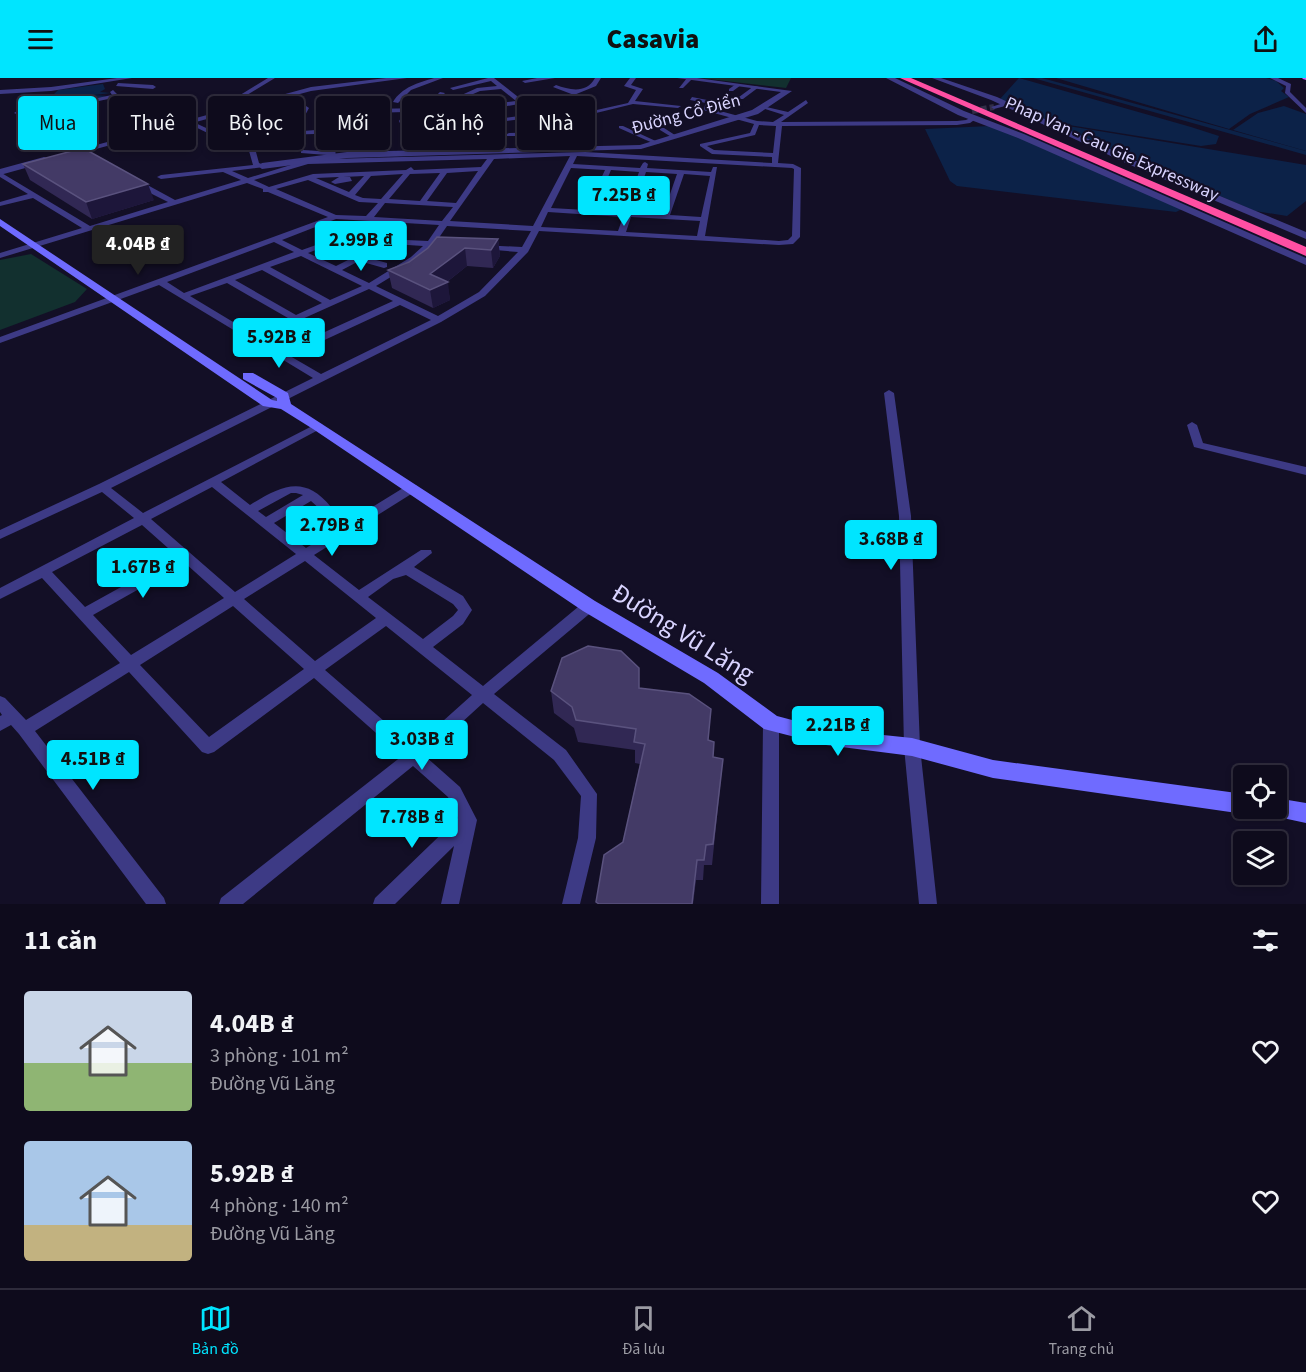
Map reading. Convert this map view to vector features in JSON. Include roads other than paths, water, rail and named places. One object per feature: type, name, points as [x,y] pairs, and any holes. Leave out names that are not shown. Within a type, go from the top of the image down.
[{"type":"highway","name":"Phap Van - Cau Gie Expressway","points":[[904,78],[1306,252]]},
{"type":"highway","name":"Phap Van - Cau Gie Expressway","points":[[916,78],[1306,244]]},
{"type":"main road","name":"Đường Vũ Lăng","points":[[0,212],[39,244]]},
{"type":"main road","name":"Đường Vũ Lăng","points":[[0,222],[39,244],[284,401],[318,426],[590,606],[711,678],[771,723],[826,737],[912,747],[993,769],[1233,802]]},
{"type":"main road","name":"Đường Vũ Lăng","points":[[119,296],[268,403],[284,401]]},
{"type":"main road","points":[[1287,810],[1306,813]]},
{"type":"street","points":[[110,83],[129,78]]},
{"type":"street","points":[[242,96],[272,78]]},
{"type":"street","points":[[286,96],[321,87],[404,78]]},
{"type":"street","points":[[396,102],[399,95],[405,91],[440,78]]},
{"type":"street","points":[[453,88],[491,78],[517,99]]},
{"type":"street","points":[[525,81],[552,78]]},
{"type":"street","points":[[556,87],[574,93],[590,87],[598,78]]},
{"type":"street","points":[[633,78],[627,86],[640,90],[635,102]]},
{"type":"street","name":"Đường Cổ Điển","points":[[261,166],[328,158],[443,152],[492,154],[558,150],[633,152],[740,118],[764,108],[788,91],[680,78]]},
{"type":"street","points":[[889,78],[961,113],[973,114],[1306,262]]},
{"type":"street","points":[[935,78],[992,101],[1007,104],[1131,162],[1306,236]]},
{"type":"street","points":[[1274,78],[1289,85],[1287,92],[1306,111]]},
{"type":"street","points":[[67,79],[150,87]]},
{"type":"street","points":[[681,87],[689,79]]},
{"type":"street","points":[[0,92],[58,88],[91,80]]},
{"type":"street","points":[[110,83],[116,96]]},
{"type":"street","points":[[580,85],[590,87]]},
{"type":"street","points":[[731,90],[738,85]]},
{"type":"street","points":[[464,96],[479,89],[501,87]]},
{"type":"street","points":[[741,99],[756,87]]},
{"type":"street","points":[[52,96],[58,88]]},
{"type":"street","points":[[439,96],[442,93]]},
{"type":"street","points":[[692,99],[710,102],[705,109],[756,123],[776,125],[957,123],[968,122],[973,114]]},
{"type":"street","points":[[635,102],[645,111]]},
{"type":"street","points":[[595,112],[635,102],[678,106]]},
{"type":"street","points":[[776,125],[806,102]]},
{"type":"street","points":[[764,108],[788,114]]},
{"type":"street","points":[[753,134],[756,123]]},
{"type":"street","points":[[775,159],[778,135],[776,125]]},
{"type":"street","points":[[621,127],[657,143]]},
{"type":"street","points":[[662,129],[675,137]]},
{"type":"street","points":[[223,170],[266,190],[335,217],[790,242],[796,237],[798,168],[775,159],[712,152],[702,145],[761,134]]},
{"type":"street","points":[[509,135],[517,135]]},
{"type":"street","points":[[770,135],[778,135]]},
{"type":"street","points":[[736,153],[740,137]]},
{"type":"street","points":[[0,173],[109,143]]},
{"type":"street","points":[[255,150],[252,151],[256,164],[261,166]]},
{"type":"street","points":[[343,179],[357,150]]},
{"type":"street","points":[[253,337],[398,271],[430,244],[483,170],[492,154],[491,150]]},
{"type":"street","points":[[303,152],[333,153],[328,158]]},
{"type":"street","points":[[492,154],[633,152],[647,157],[712,160],[775,159]]},
{"type":"street","points":[[701,238],[703,219],[714,174],[712,152]]},
{"type":"street","points":[[0,256],[308,161],[354,157],[419,159],[477,154]]},
{"type":"street","points":[[284,401],[320,378],[438,320],[482,294],[525,250],[575,154]]},
{"type":"street","points":[[621,234],[647,157]]},
{"type":"street","points":[[368,219],[419,159]]},
{"type":"street","points":[[308,161],[309,176]]},
{"type":"street","points":[[161,177],[261,166]]},
{"type":"street","points":[[569,166],[714,174]]},
{"type":"street","points":[[589,212],[609,168]]},
{"type":"street","points":[[327,186],[343,179],[370,173],[483,170]]},
{"type":"street","points":[[422,203],[444,172]]},
{"type":"street","points":[[666,216],[681,172]]},
{"type":"street","points":[[0,173],[89,229]]},
{"type":"street","points":[[350,196],[370,173]]},
{"type":"street","points":[[309,176],[362,200],[459,205]]},
{"type":"street","points":[[266,190],[309,176],[362,183]]},
{"type":"street","points":[[126,178],[173,202]]},
{"type":"street","points":[[0,204],[34,195]]},
{"type":"street","points":[[547,210],[703,219]]},
{"type":"street","points":[[0,340],[335,217]]},
{"type":"street","points":[[349,226],[355,218]]},
{"type":"street","points":[[183,296],[340,237],[459,246]]},
{"type":"street","points":[[274,239],[302,250],[438,320]]},
{"type":"street","points":[[470,247],[525,250]]},
{"type":"street","points":[[336,268],[360,258],[384,265]]},
{"type":"street","points":[[262,266],[329,303]]},
{"type":"street","points":[[227,279],[295,318]]},
{"type":"street","points":[[160,282],[320,378]]},
{"type":"street","points":[[0,335],[92,301],[119,296]]},
{"type":"street","points":[[283,355],[401,302]]},
{"type":"street","points":[[889,393],[906,516],[912,747],[928,904]]},
{"type":"street","points":[[0,535],[103,487],[268,403]]},
{"type":"street","points":[[1192,425],[1198,445],[1306,471]]},
{"type":"street","points":[[0,594],[214,483],[318,426]]},
{"type":"street","points":[[214,483],[560,755],[589,794],[587,838],[571,904]]},
{"type":"street","points":[[103,487],[143,519],[454,792],[468,820],[450,904]]},
{"type":"street","points":[[13,723],[130,664],[412,488]]},
{"type":"street","points":[[250,511],[289,490],[302,490],[325,507]]},
{"type":"street","points":[[265,523],[311,496]]},
{"type":"street","points":[[359,597],[426,553]]},
{"type":"street","points":[[85,613],[186,557]]},
{"type":"street","points":[[399,571],[408,570],[458,600],[465,610],[458,620],[423,647]]},
{"type":"street","points":[[44,572],[85,613],[208,747],[386,618]]},
{"type":"street","points":[[228,904],[413,757],[483,694],[590,606]]},
{"type":"street","points":[[0,702],[13,723],[157,904]]},
{"type":"street","points":[[770,904],[771,723]]},
{"type":"street","points":[[382,904],[468,820]]},
{"type":"water","points":[[1019,78],[1219,136],[1216,144],[1201,146],[1044,121],[1000,99]]},
{"type":"water","points":[[1056,78],[1266,78],[1276,81],[1284,88],[1281,91],[1289,97],[1250,114],[1229,129]]},
{"type":"water","points":[[103,84],[105,89],[100,92],[111,93],[94,95],[107,96],[97,98],[97,96],[52,96],[58,90]]},
{"type":"water","points":[[1284,106],[1306,114],[1306,151],[1233,130],[1258,113]]},
{"type":"water","points":[[1050,123],[1306,165],[1306,201],[1287,216],[1255,211]]},
{"type":"water","points":[[990,126],[1182,209],[1176,212],[957,186],[950,181],[925,129]]},
{"type":"waterway","points":[[1036,78],[1306,153]]},
{"type":"tunnel","points":[[972,111],[994,107]]}]
